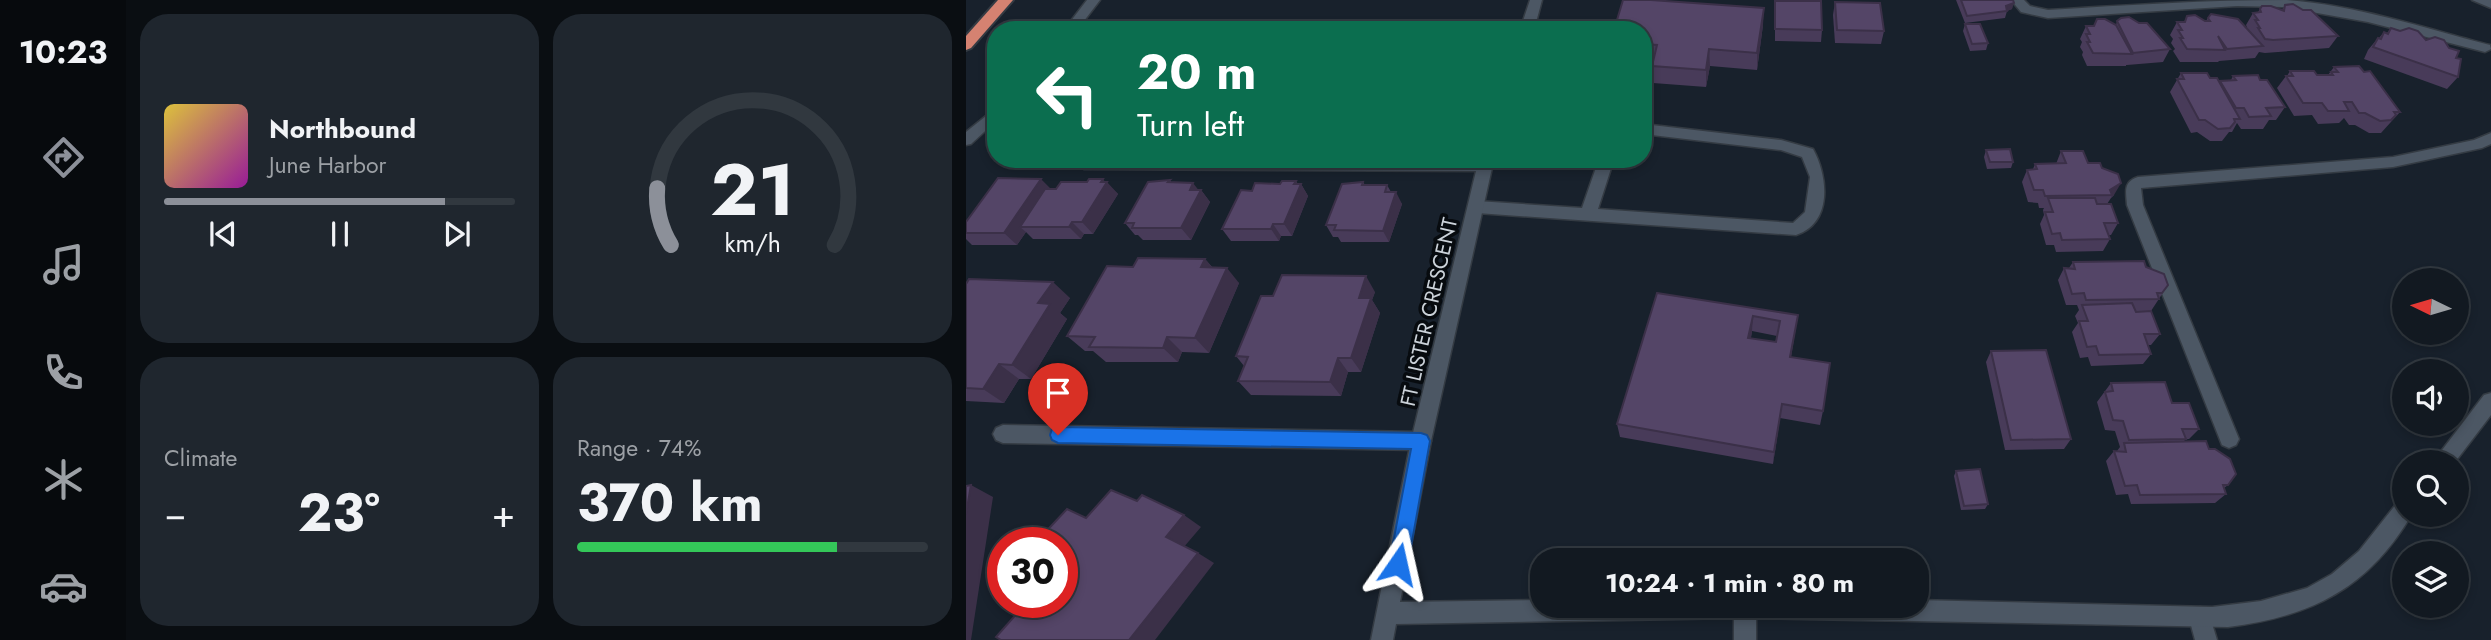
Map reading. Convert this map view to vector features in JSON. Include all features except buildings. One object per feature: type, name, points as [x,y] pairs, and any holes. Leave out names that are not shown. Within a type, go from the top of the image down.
[{"type":"highway","points":[[987,21],[1006,0]]},
{"type":"highway","points":[[966,45],[987,21]]},
{"type":"street","points":[[1077,21],[1094,0]]},
{"type":"street","points":[[1530,21],[1536,0]]},
{"type":"street","points":[[2017,0],[2026,9],[2048,14],[2237,2],[2283,3],[2347,13],[2488,51]]},
{"type":"street","points":[[2478,0],[2491,4]]},
{"type":"street","points":[[2488,51],[2484,41],[2490,33]]},
{"type":"street","points":[[966,141],[987,121]]},
{"type":"street","points":[[1477,207],[1796,229],[1813,215],[1818,177],[1808,153],[1781,145],[1652,130]]},
{"type":"street","points":[[2229,439],[2135,205],[2133,186],[2138,183],[2393,162],[2477,144],[2491,138]]},
{"type":"street","name":"FT LISTER CRESCENT","points":[[1382,640],[1421,441],[1485,168]]},
{"type":"street","points":[[1588,214],[1605,168]]},
{"type":"street","points":[[2452,450],[2491,401]]},
{"type":"street","points":[[1003,434],[1421,441]]},
{"type":"street","points":[[1929,611],[2200,618],[2257,614],[2297,602],[2340,582],[2371,553],[2392,526]]},
{"type":"street","points":[[1389,613],[1530,611]]},
{"type":"street","points":[[1745,618],[1745,640]]},
{"type":"street","points":[[2200,618],[2206,640]]},
{"type":"route","points":[[1058,435],[1421,441],[1398,564]]}]
